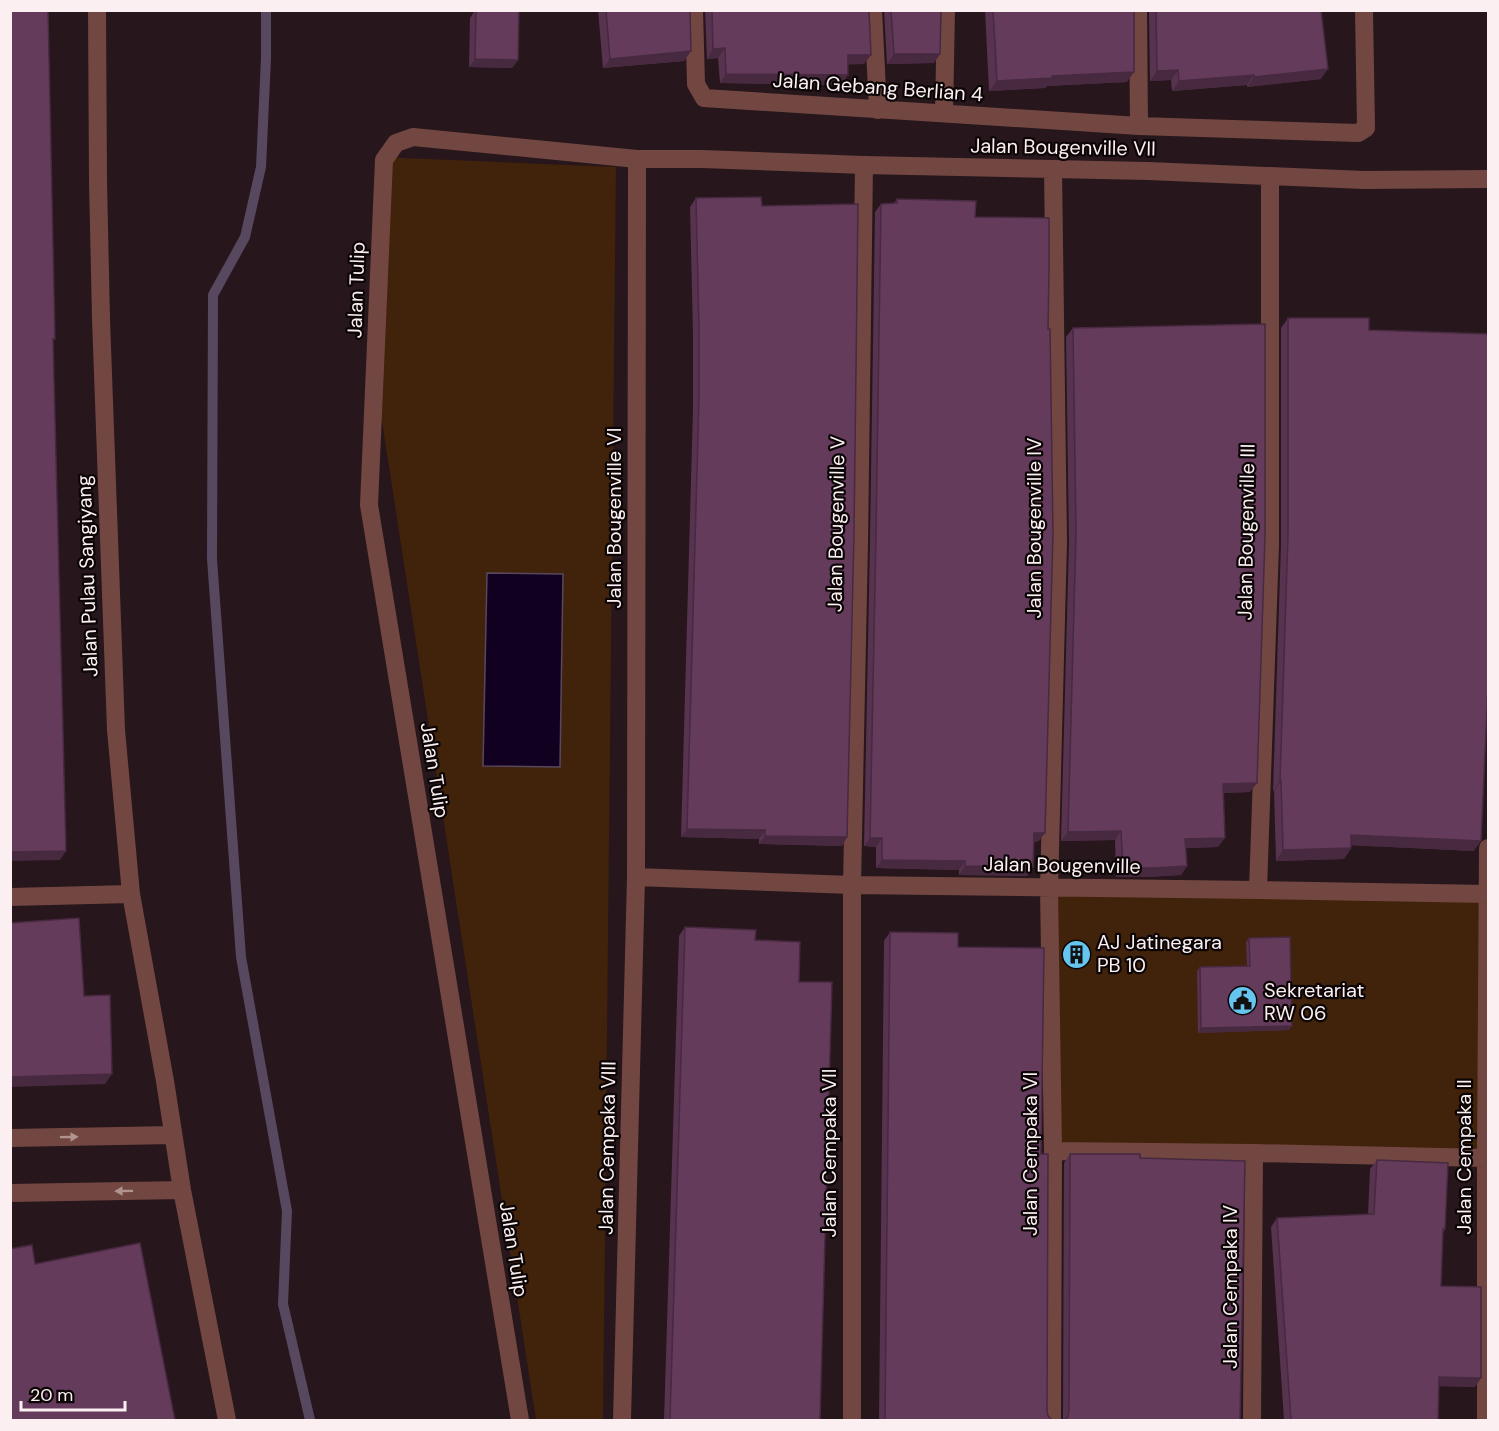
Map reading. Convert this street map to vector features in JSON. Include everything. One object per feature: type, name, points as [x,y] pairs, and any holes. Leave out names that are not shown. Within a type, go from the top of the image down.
[{"type":"street","name":"Jalan Pulau Sangiyang","points":[[97,10],[100,307],[113,688],[131,894],[182,1190],[227,1420]]},
{"type":"street","name":"Jalan Gebang Berlian 4","points":[[694,10],[696,84],[704,98],[1139,126],[1358,134],[1366,128],[1364,10]]},
{"type":"street","points":[[873,10],[878,110]]},
{"type":"street","points":[[944,113],[946,10]]},
{"type":"street","points":[[1138,10],[1139,126]]},
{"type":"street","name":"Jalan Bougenville VII","points":[[413,137],[637,159],[1053,169],[1364,180],[1488,179]]},
{"type":"street","name":"Jalan Tulip","points":[[413,137],[396,143],[384,160],[369,506],[520,1420]]},
{"type":"street","name":"Jalan Bougenville VI","points":[[636,877],[637,159]]},
{"type":"street","name":"Jalan Bougenville V","points":[[852,885],[864,165]]},
{"type":"street","name":"Jalan Bougenville IV","points":[[1049,888],[1058,542],[1053,169]]},
{"type":"street","name":"Jalan Bougenville III","points":[[1258,890],[1270,545],[1270,176]]},
{"type":"street","name":"Jalan Cempaka II","points":[[1486,1420],[1488,848]]},
{"type":"street","name":"Jalan Bougenville","points":[[636,877],[852,885],[1488,894]]},
{"type":"street","name":"Jalan Cempaka VIII","points":[[622,1420],[636,877]]},
{"type":"street","name":"Jalan Cempaka VII","points":[[852,885],[852,1420]]},
{"type":"street","name":"Jalan Cempaka VI","points":[[1049,888],[1053,1151],[1052,1420]]},
{"type":"street","points":[[10,897],[131,894]]},
{"type":"street","points":[[10,1138],[173,1135]]},
{"type":"street","points":[[1053,1151],[1486,1158]]},
{"type":"street","name":"Jalan Cempaka IV","points":[[1252,1420],[1254,1153]]},
{"type":"street","points":[[10,1193],[182,1190]]},
{"type":"shaded area","points":[[380,157],[616,167],[603,1420],[536,1420],[381,415]]},
{"type":"shaded area","points":[[487,573],[563,574],[560,767],[483,766]]},
{"type":"shaded area","points":[[1049,888],[1487,894],[1486,1158],[1053,1151]]},
{"type":"building","points":[[10,10],[48,10],[55,339],[53,339],[66,851],[10,852]]},
{"type":"building","points":[[476,10],[519,10],[518,60],[475,59]]},
{"type":"building","points":[[606,10],[690,10],[691,51],[610,59]]},
{"type":"building","points":[[712,10],[869,10],[871,55],[848,55],[848,75],[726,74],[725,48],[713,49]]},
{"type":"building","points":[[891,10],[941,10],[940,54],[894,54]]},
{"type":"building","points":[[993,10],[1134,10],[1134,72],[997,81]]},
{"type":"building","points":[[1156,10],[1321,10],[1328,69],[1254,77],[1254,75],[1179,81],[1178,70],[1157,71]]},
{"type":"building","points":[[761,197],[762,206],[858,204],[847,837],[765,836],[765,830],[687,829],[699,400],[696,198]]},
{"type":"building","points":[[897,199],[976,201],[975,217],[1049,218],[1048,329],[1050,329],[1053,533],[1045,833],[1034,833],[1033,867],[965,866],[965,861],[882,860],[882,838],[870,838],[881,204],[897,203]]},
{"type":"building","points":[[1288,318],[1369,318],[1369,330],[1488,334],[1488,687],[1481,841],[1351,835],[1351,848],[1283,850],[1280,780],[1288,535]]},
{"type":"building","points":[[1265,324],[1265,536],[1257,783],[1223,784],[1225,838],[1185,839],[1187,866],[1123,868],[1121,831],[1068,832],[1076,533],[1073,328]]},
{"type":"building","points":[[79,918],[84,996],[110,995],[112,1074],[10,1077],[10,923]]},
{"type":"building","points":[[685,927],[756,930],[755,940],[800,942],[799,982],[832,982],[820,1420],[670,1420]]},
{"type":"building","points":[[890,932],[958,933],[958,947],[1044,948],[1041,1154],[1048,1154],[1047,1411],[1052,1420],[885,1420]]},
{"type":"building","name":"Sekretariat RW 06","points":[[1290,937],[1292,1026],[1201,1028],[1200,967],[1250,966],[1249,938]]},
{"type":"building","points":[[1070,1154],[1140,1154],[1140,1158],[1245,1161],[1240,1420],[1064,1420],[1068,1417],[1069,1411]]},
{"type":"building","points":[[1377,1160],[1448,1163],[1441,1286],[1481,1287],[1481,1378],[1439,1377],[1438,1420],[1291,1420],[1277,1218],[1374,1214]]},
{"type":"building","points":[[140,1243],[175,1420],[10,1420],[10,1249],[32,1245],[35,1264]]},
{"type":"waterway","points":[[266,10],[261,167],[245,237],[213,295],[212,559],[241,957],[287,1211],[283,1304],[310,1420]]},
{"type":"place","name":"AJ Jatinegara PB 10","points":[[1076,954]]},
{"type":"place","name":"Sekretariat RW 06","points":[[1243,1001]]}]
